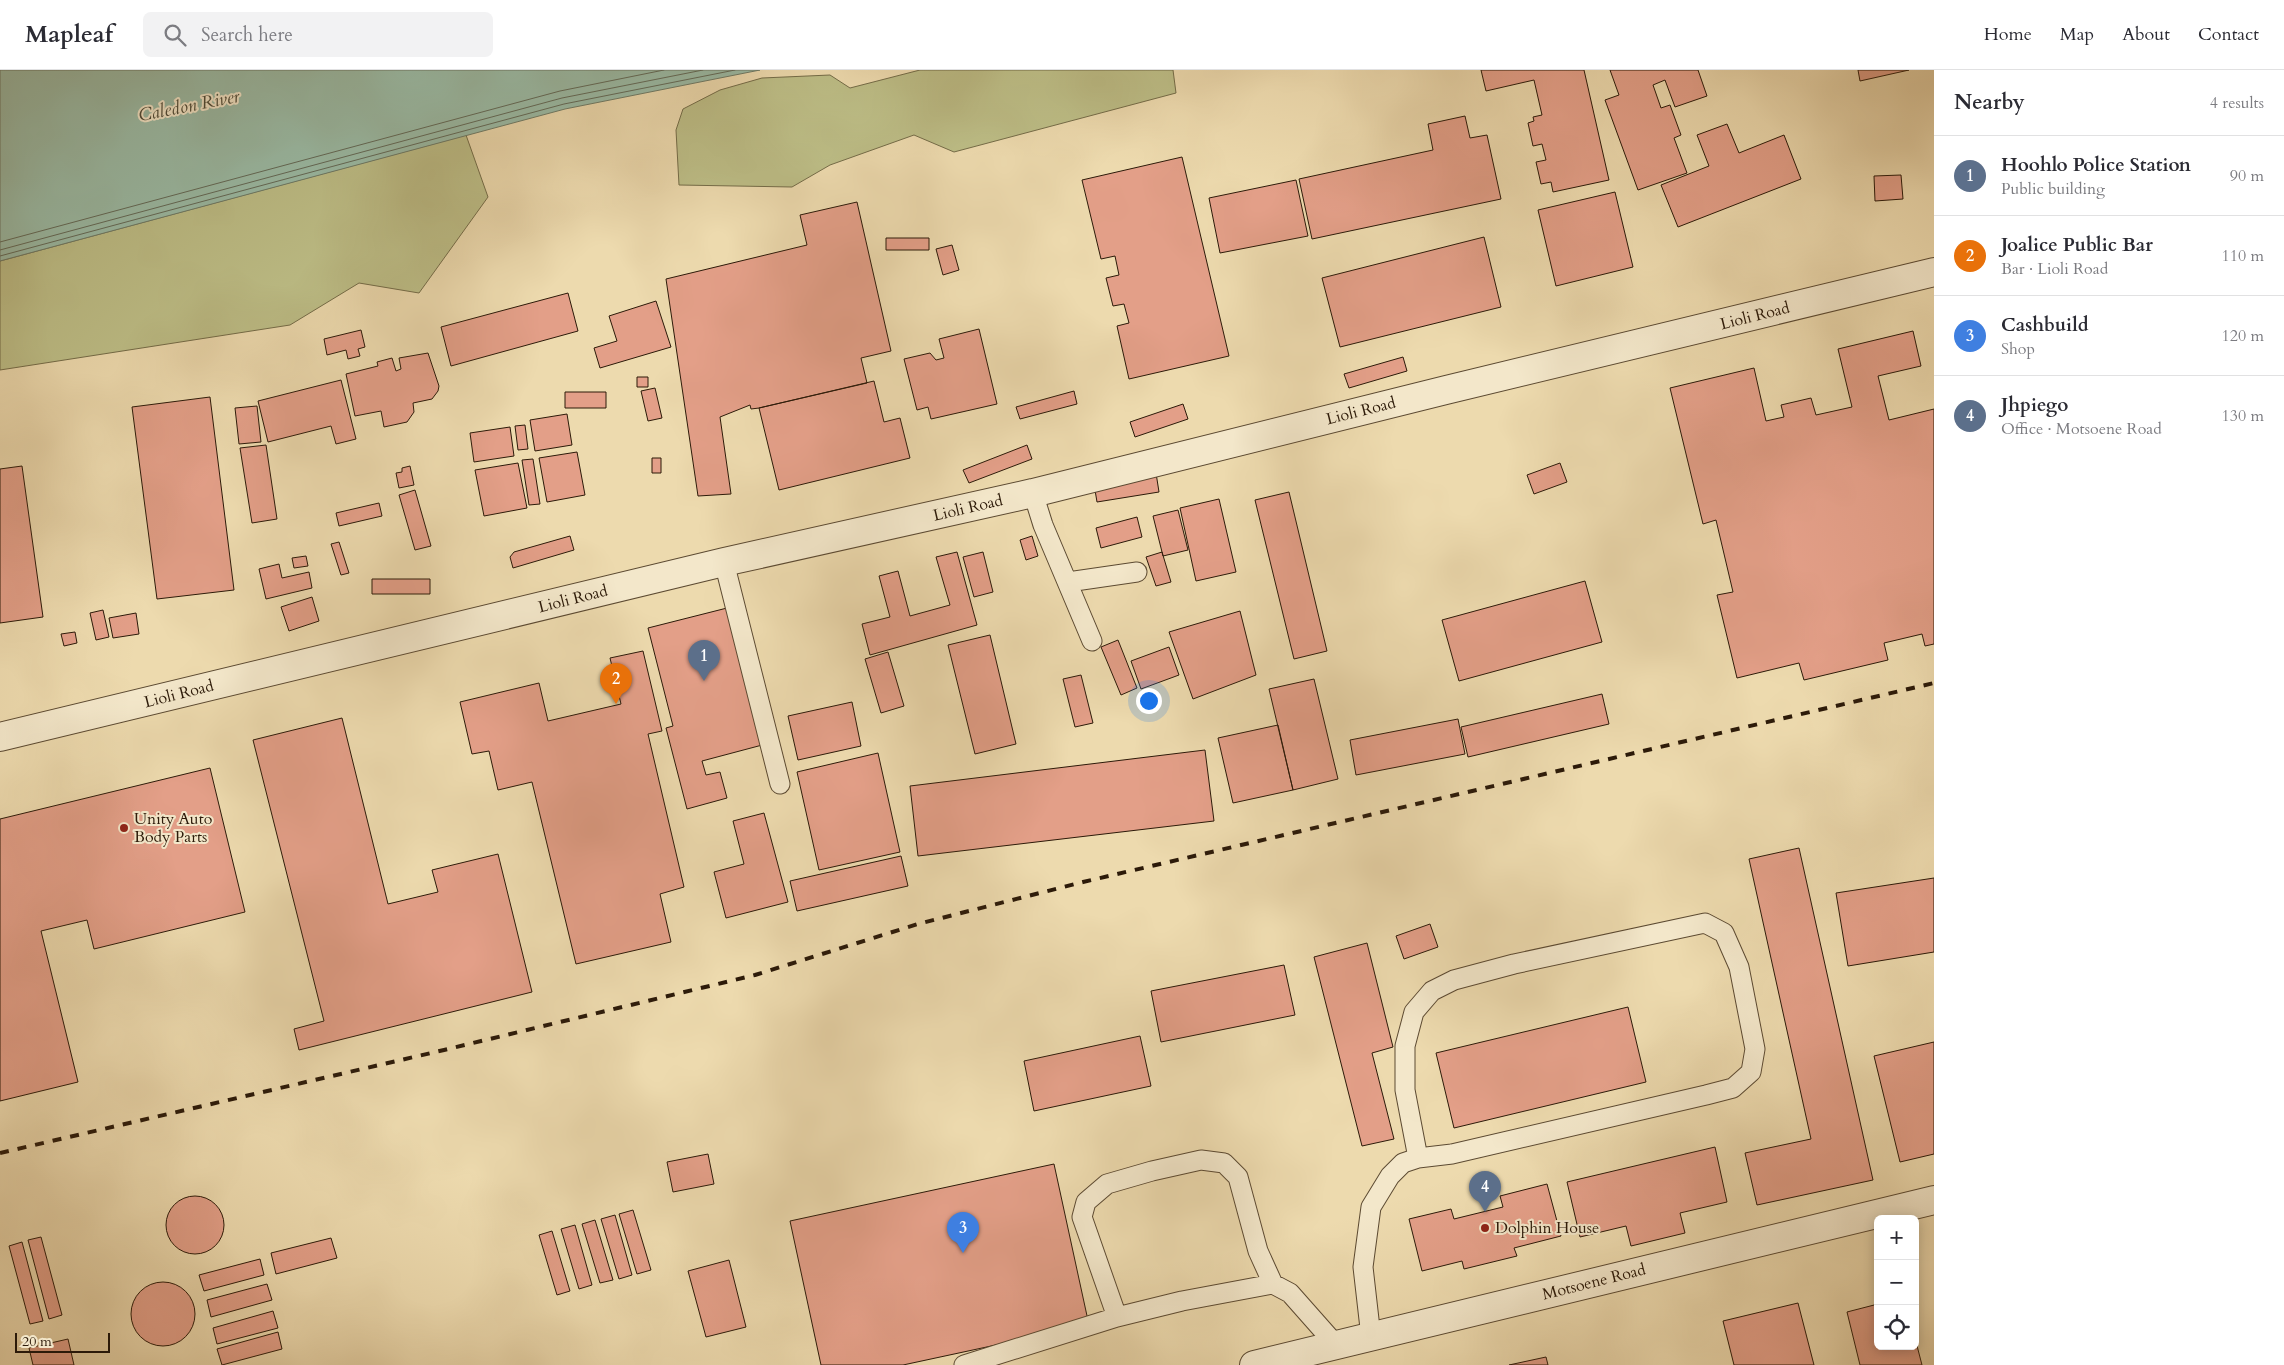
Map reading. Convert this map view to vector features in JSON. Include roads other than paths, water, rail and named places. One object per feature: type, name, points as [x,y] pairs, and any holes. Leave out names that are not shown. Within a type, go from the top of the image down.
[{"type":"street","name":"Lioli Road","points":[[0,738],[724,562],[1033,493],[1446,390],[1934,272]]},
{"type":"street","name":"Motsoene Road","points":[[1254,1365],[1934,1200]]},
{"type":"lane","points":[[1033,493],[1043,525],[1092,640]]},
{"type":"lane","points":[[724,562],[780,784]]},
{"type":"lane","points":[[1068,582],[1137,572]]},
{"type":"lane","points":[[1371,1336],[1363,1267],[1371,1207],[1390,1176],[1403,1163],[1418,1158],[1462,1152],[1734,1088],[1752,1072],[1755,1049],[1738,968],[1724,933],[1705,923],[1665,930],[1514,964],[1454,980],[1432,991],[1414,1012],[1405,1046],[1405,1090],[1418,1158]]},
{"type":"lane","points":[[1117,1317],[1082,1217],[1086,1202],[1107,1184],[1201,1160],[1224,1163],[1238,1177],[1258,1251],[1273,1284],[1290,1293],[1336,1345]]},
{"type":"lane","points":[[964,1365],[1117,1317],[1182,1301],[1273,1284]]},
{"type":"water","name":"Caledon River","points":[[0,70],[760,70],[565,109],[0,261]]},
{"type":"railway","points":[[0,1153],[444,1050],[755,975],[918,924],[1083,882],[1934,683]]},
{"type":"place","name":"Hoohlo Police Station","points":[[704,681]]},
{"type":"place","name":"Joalice Public Bar","points":[[616,704]]},
{"type":"place","name":"Unity Auto Body Parts","points":[[124,828]]},
{"type":"place","name":"Jhpiego","points":[[1485,1212]]},
{"type":"place","name":"Dolphin House","points":[[1485,1228]]},
{"type":"place","name":"Cashbuild","points":[[963,1253]]}]
